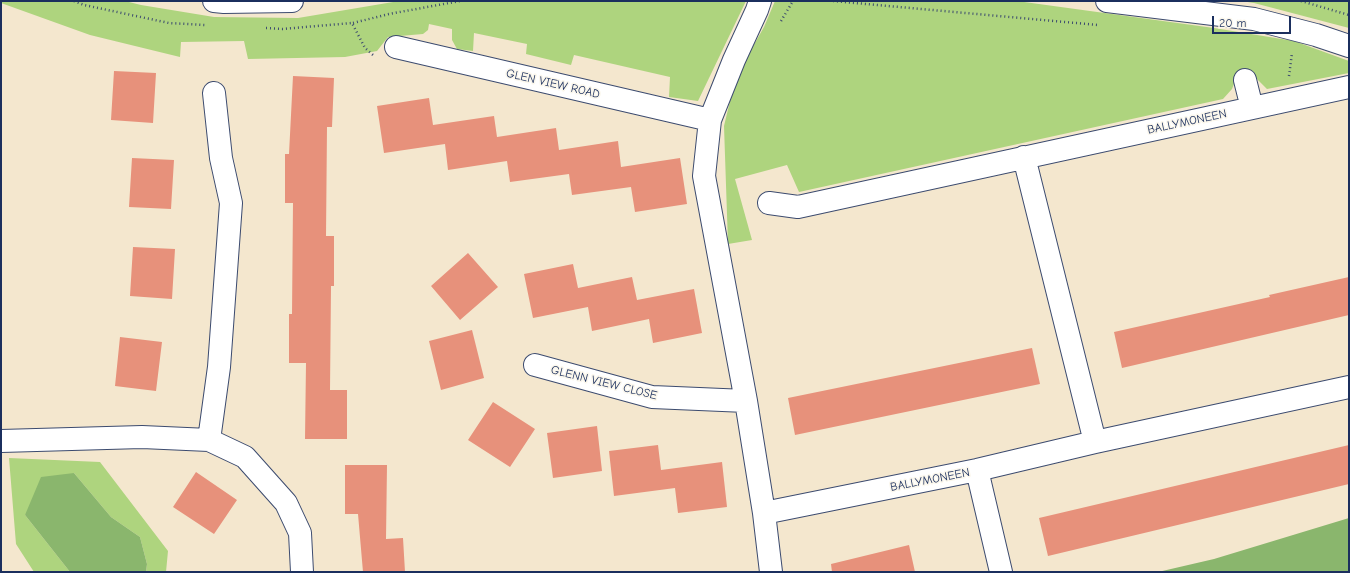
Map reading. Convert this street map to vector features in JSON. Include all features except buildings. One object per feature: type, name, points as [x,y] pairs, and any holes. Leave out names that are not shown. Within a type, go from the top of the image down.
[{"type":"street","points":[[214,1],[292,1]]},
{"type":"street","points":[[760,1],[710,120],[704,176],[746,401],[764,513],[771,572]]},
{"type":"street","points":[[1107,1],[1254,19],[1302,31],[1349,46]]},
{"type":"street","name":"GLEN VIEW ROAD","points":[[396,47],[710,120]]},
{"type":"street","points":[[1245,80],[1252,108]]},
{"type":"street","name":"BALLYMONEEN","points":[[769,203],[798,207],[1349,87]]},
{"type":"street","points":[[209,440],[219,367],[231,203],[221,158],[214,93]]},
{"type":"street","points":[[1024,157],[1095,442]]},
{"type":"street","name":"GLENN VIEW CLOSE","points":[[535,365],[652,397],[746,401]]},
{"type":"street","name":"BALLYMONEEN","points":[[764,513],[977,470],[1095,442],[1349,387]]},
{"type":"street","points":[[1,441],[142,437],[209,440],[245,457],[286,503],[300,532],[302,572]]},
{"type":"street","points":[[977,470],[1001,572]]},
{"type":"path","points":[[352,23],[389,14],[460,1]]},
{"type":"path","points":[[833,1],[1101,25]]},
{"type":"path","points":[[1301,1],[1349,15]]},
{"type":"path","points":[[1289,100],[1288,71],[1292,55],[1302,31]]},
{"type":"green space","points":[[1,1],[125,1],[214,17],[298,18],[399,1],[746,1],[698,101],[669,97],[670,77],[574,55],[571,65],[526,54],[527,44],[474,33],[473,51],[457,49],[452,40],[452,29],[429,24],[428,30],[423,34],[388,37],[377,51],[345,57],[248,59],[244,41],[181,42],[180,57],[90,35],[1,3]]},
{"type":"green space","points":[[775,1],[1017,1],[1214,28],[1294,41],[1349,61],[1349,73],[1267,89],[1253,75],[1237,76],[1232,89],[1223,99],[799,192],[787,165],[735,179],[752,240],[728,244],[724,126],[736,76],[764,27]]},
{"type":"green space","points":[[1241,1],[1349,1],[1349,28],[1254,3]]},
{"type":"green space","points":[[9,458],[100,462],[168,551],[166,572],[146,572],[147,564],[140,537],[111,517],[74,473],[25,515],[70,572],[34,572],[16,544]]},
{"type":"green space","points":[[74,473],[111,517],[140,537],[147,564],[146,572],[70,572],[25,515],[41,477]]},
{"type":"green space","points":[[1349,518],[1349,572],[1158,572],[1214,559]]}]
